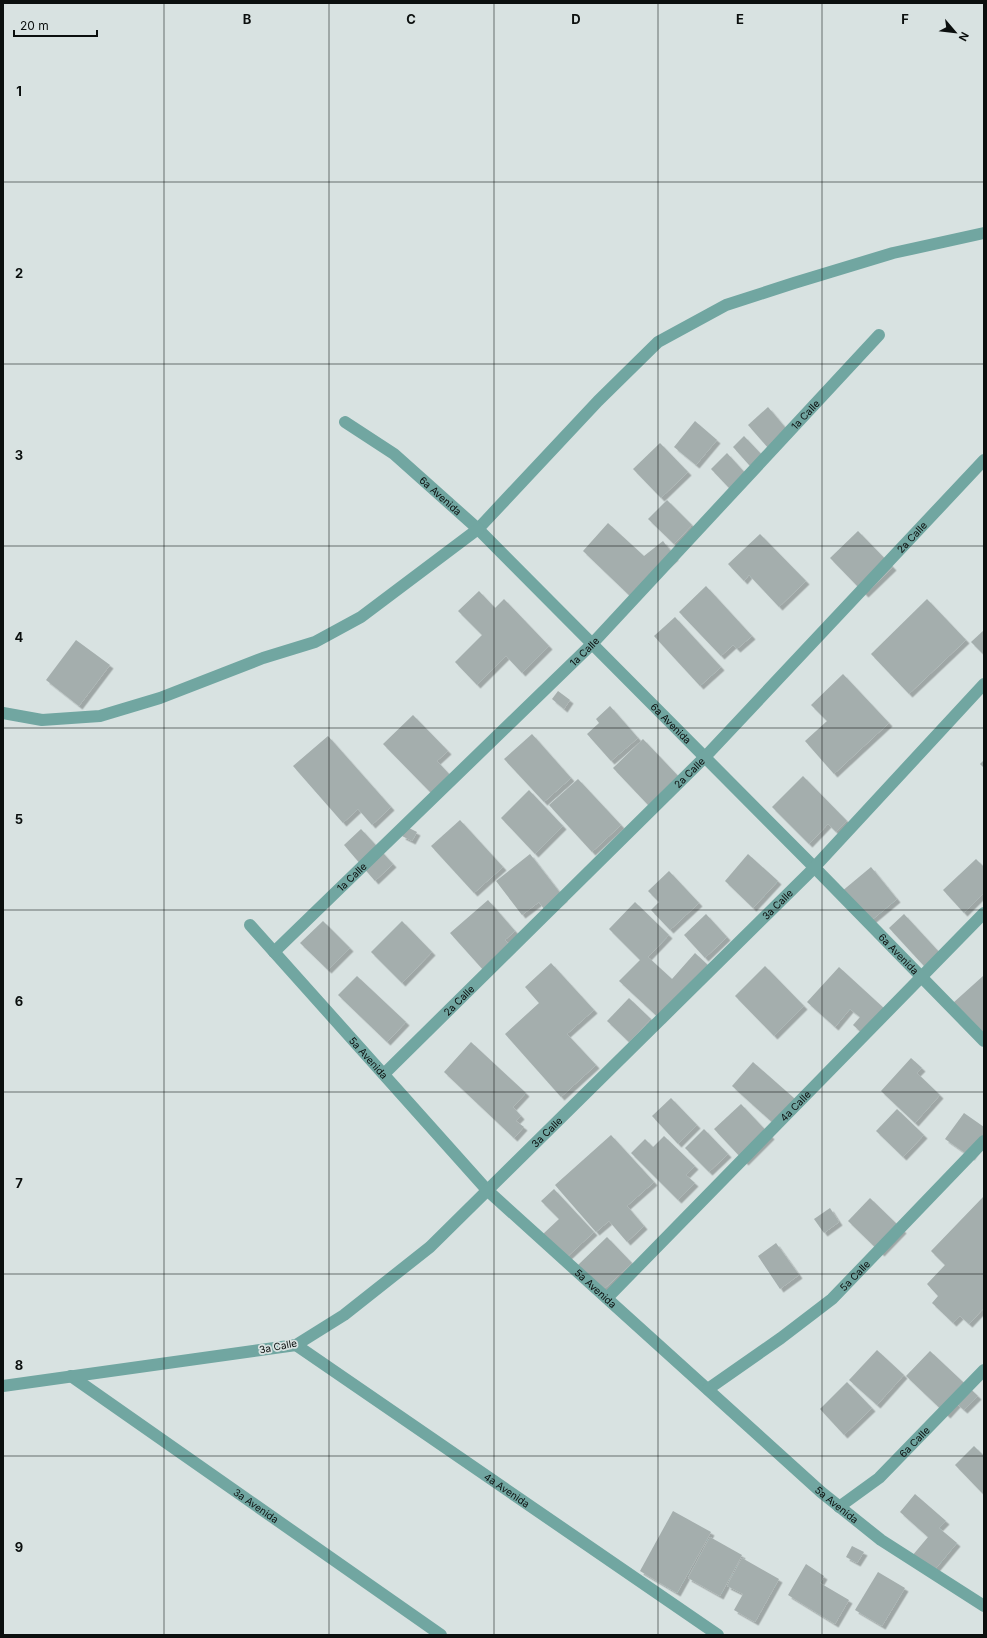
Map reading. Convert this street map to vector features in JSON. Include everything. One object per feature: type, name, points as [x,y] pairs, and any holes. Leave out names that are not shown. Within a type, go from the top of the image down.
[{"type":"street","points":[[3,713],[42,720],[100,716],[160,698],[264,658],[315,642],[361,617],[478,529],[598,401],[658,342],[726,305],[894,253],[984,233]]},
{"type":"street","name":"1a Calle","points":[[274,952],[592,644],[879,335]]},
{"type":"street","name":"6a Avenida","points":[[345,422],[394,454],[478,529],[814,867],[984,1041]]},
{"type":"street","name":"2a Calle","points":[[384,1074],[705,757],[984,460]]},
{"type":"street","name":"3a Calle","points":[[3,1386],[296,1344],[344,1315],[430,1247],[814,867],[984,684]]},
{"type":"street","name":"4a Calle","points":[[607,1298],[984,913]]},
{"type":"street","name":"5a Avenida","points":[[250,925],[487,1190],[821,1492],[881,1540],[984,1606]]},
{"type":"street","name":"5a Calle","points":[[708,1390],[781,1338],[832,1299],[984,1141]]},
{"type":"street","name":"4a Avenida","points":[[296,1344],[718,1635]]},
{"type":"street","name":"6a Calle","points":[[839,1507],[879,1478],[984,1370]]},
{"type":"street","name":"3a Avenida","points":[[71,1376],[441,1635]]},
{"type":"building","points":[[768,407],[789,432],[770,450],[748,425]]},
{"type":"building","points":[[695,421],[717,440],[696,465],[674,447]]},
{"type":"building","points":[[744,436],[762,455],[750,466],[733,447]]},
{"type":"building","points":[[660,443],[688,472],[661,498],[633,469]]},
{"type":"building","points":[[727,453],[746,474],[730,489],[711,469]]},
{"type":"building","points":[[667,500],[692,525],[674,544],[648,519]]},
{"type":"building","points":[[608,523],[644,556],[663,541],[675,557],[630,596],[583,551]]},
{"type":"building","points":[[858,531],[893,567],[865,594],[830,558]]},
{"type":"building","points":[[760,534],[806,581],[779,607],[749,575],[744,581],[728,564]]},
{"type":"building","points":[[706,586],[752,636],[737,649],[733,645],[721,656],[679,612]]},
{"type":"building","points":[[479,591],[495,608],[504,599],[549,646],[522,673],[506,656],[477,685],[455,662],[482,635],[458,611]]},
{"type":"building","points":[[927,599],[966,640],[909,694],[871,654]]},
{"type":"building","points":[[675,617],[721,667],[700,686],[654,636]]},
{"type":"building","points":[[984,630],[984,655],[971,642]]},
{"type":"building","points":[[76,640],[110,665],[79,706],[46,680]]},
{"type":"building","points":[[843,674],[889,723],[834,774],[805,741],[827,721],[811,705]]},
{"type":"building","points":[[558,691],[570,700],[564,709],[552,699]]},
{"type":"building","points":[[610,706],[638,738],[611,761],[587,734],[599,723],[596,719]]},
{"type":"building","points":[[413,715],[448,751],[437,761],[450,775],[431,793],[383,744]]},
{"type":"building","points":[[532,734],[571,778],[544,802],[504,759]]},
{"type":"building","points":[[328,736],[391,807],[372,825],[358,809],[343,823],[293,766]]},
{"type":"building","points":[[643,739],[680,778],[650,807],[613,768]]},
{"type":"building","points":[[984,760],[984,768],[980,764]]},
{"type":"building","points":[[803,776],[847,821],[836,832],[828,824],[809,844],[772,807]]},
{"type":"building","points":[[578,779],[621,825],[592,852],[549,805]]},
{"type":"building","points":[[529,790],[563,826],[535,854],[501,818]]},
{"type":"building","points":[[460,820],[503,867],[474,893],[431,846]]},
{"type":"building","points":[[407,827],[417,832],[412,841],[402,836]]},
{"type":"building","points":[[361,829],[393,864],[375,881],[344,845]]},
{"type":"building","points":[[530,854],[564,898],[546,912],[539,902],[522,915],[496,881]]},
{"type":"building","points":[[748,854],[778,881],[753,908],[725,881]]},
{"type":"building","points":[[976,859],[984,867],[984,893],[964,913],[943,890]]},
{"type":"building","points":[[871,867],[897,899],[867,924],[841,892]]},
{"type":"building","points":[[669,871],[699,903],[670,930],[651,910],[659,902],[648,891]]},
{"type":"building","points":[[488,900],[515,931],[505,940],[512,948],[485,972],[450,933]]},
{"type":"building","points":[[635,902],[669,935],[648,957],[672,979],[695,953],[710,967],[661,1020],[619,981],[640,960],[609,929]]},
{"type":"building","points":[[706,914],[727,937],[705,958],[684,935]]},
{"type":"building","points":[[904,914],[939,952],[924,966],[889,928]]},
{"type":"building","points":[[323,921],[350,948],[328,970],[300,943]]},
{"type":"building","points":[[402,921],[432,952],[402,983],[371,952]]},
{"type":"building","points":[[551,963],[594,1010],[567,1034],[596,1065],[561,1097],[505,1034],[539,1003],[525,987]]},
{"type":"building","points":[[765,966],[804,1006],[774,1036],[735,996]]},
{"type":"building","points":[[839,967],[887,1011],[864,1035],[853,1025],[860,1017],[850,1009],[835,1027],[807,1002]]},
{"type":"building","points":[[357,976],[406,1022],[387,1042],[338,995]]},
{"type":"building","points":[[983,976],[984,977],[984,1037],[953,1003]]},
{"type":"building","points":[[629,998],[651,1019],[629,1042],[607,1021]]},
{"type":"building","points":[[471,1042],[526,1093],[513,1107],[521,1116],[516,1121],[524,1127],[514,1138],[444,1072]]},
{"type":"building","points":[[911,1058],[922,1068],[917,1073],[940,1095],[915,1123],[881,1091]]},
{"type":"building","points":[[753,1062],[795,1099],[773,1123],[732,1086]]},
{"type":"building","points":[[671,1098],[697,1125],[678,1144],[652,1116]]},
{"type":"building","points":[[741,1104],[771,1136],[745,1162],[714,1129]]},
{"type":"building","points":[[897,1109],[924,1135],[903,1157],[876,1131]]},
{"type":"building","points":[[964,1113],[984,1127],[984,1138],[971,1157],[945,1139]]},
{"type":"building","points":[[704,1129],[728,1154],[709,1172],[685,1148]]},
{"type":"building","points":[[611,1135],[654,1182],[627,1206],[644,1226],[627,1242],[609,1221],[596,1232],[555,1185]]},
{"type":"building","points":[[664,1136],[695,1166],[686,1175],[695,1183],[678,1200],[631,1153],[645,1139],[653,1147]]},
{"type":"building","points":[[554,1189],[594,1232],[566,1258],[543,1234],[559,1219],[541,1201]]},
{"type":"building","points":[[984,1196],[984,1308],[969,1324],[960,1316],[953,1323],[932,1303],[938,1296],[927,1284],[945,1265],[931,1251]]},
{"type":"building","points":[[870,1198],[903,1230],[881,1253],[848,1221]]},
{"type":"building","points":[[830,1208],[839,1222],[824,1233],[814,1219]]},
{"type":"building","points":[[607,1237],[632,1263],[603,1290],[578,1265]]},
{"type":"building","points":[[776,1243],[799,1275],[780,1289],[758,1256]]},
{"type":"building","points":[[877,1350],[904,1375],[877,1405],[849,1380]]},
{"type":"building","points":[[930,1351],[978,1396],[964,1410],[957,1404],[947,1415],[906,1376]]},
{"type":"building","points":[[847,1382],[872,1408],[844,1435],[820,1409]]},
{"type":"building","points":[[974,1446],[984,1456],[984,1495],[955,1465]]},
{"type":"building","points":[[915,1494],[946,1521],[939,1528],[957,1543],[932,1573],[912,1556],[928,1537],[900,1512]]},
{"type":"building","points":[[673,1511],[711,1532],[677,1593],[640,1571]]},
{"type":"building","points":[[710,1537],[742,1555],[720,1596],[688,1578]]},
{"type":"building","points":[[852,1546],[864,1552],[857,1563],[846,1557]]},
{"type":"building","points":[[742,1558],[779,1579],[755,1622],[734,1610],[743,1594],[727,1586]]},
{"type":"building","points":[[806,1564],[824,1576],[820,1583],[849,1600],[835,1624],[788,1595]]},
{"type":"building","points":[[878,1572],[905,1588],[882,1626],[855,1610]]}]
